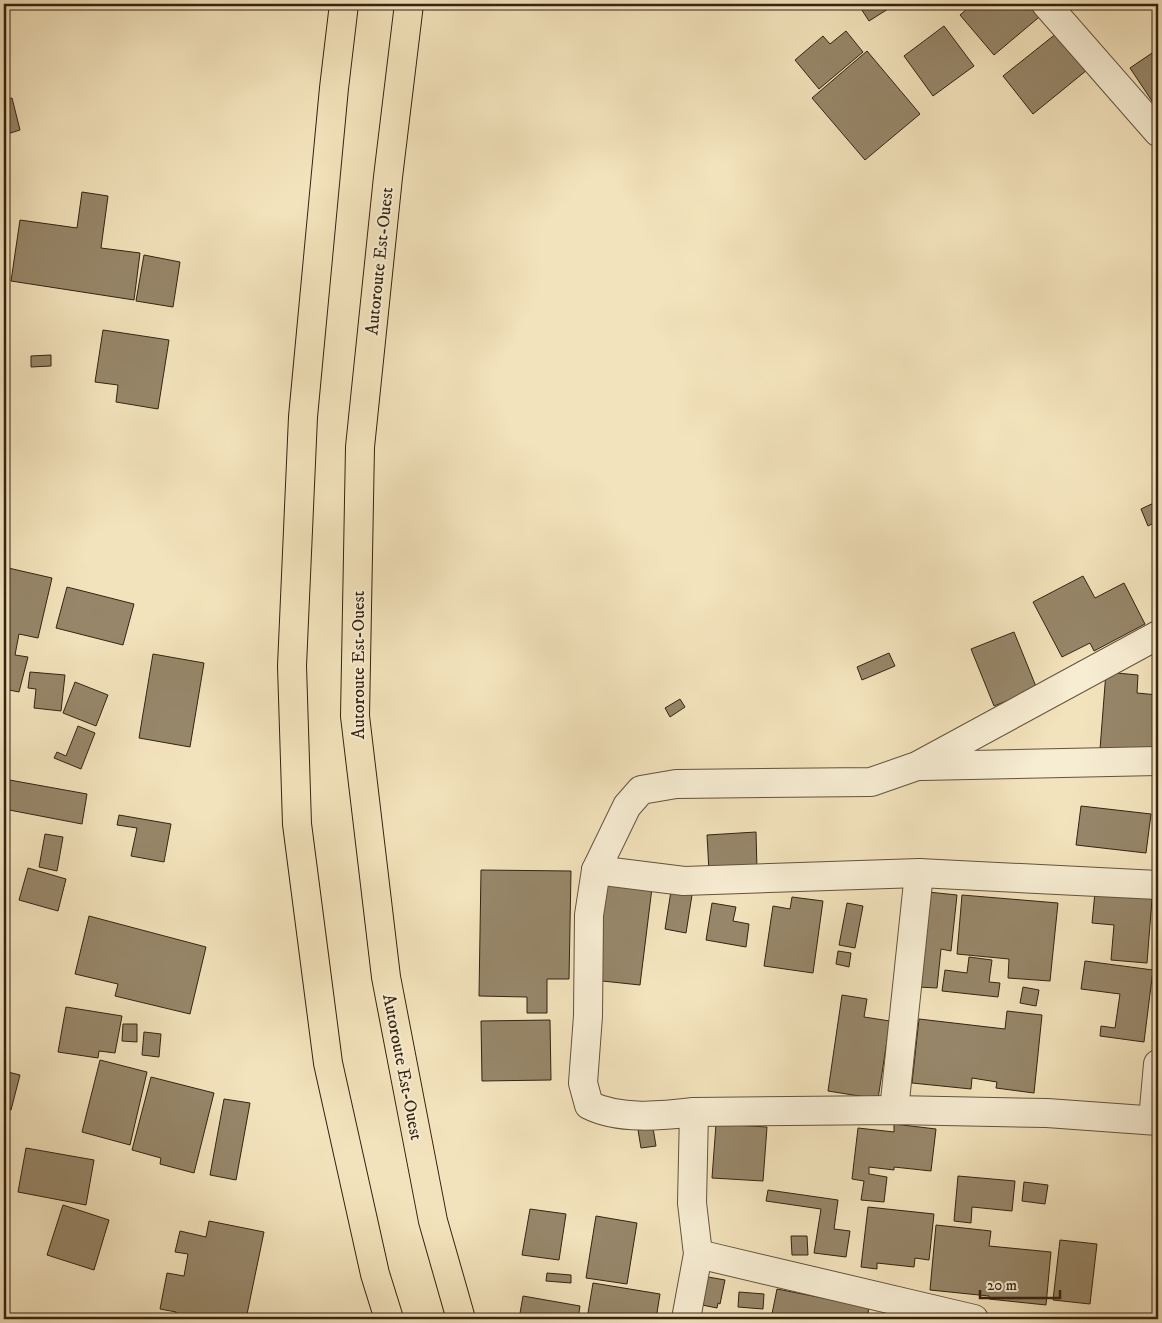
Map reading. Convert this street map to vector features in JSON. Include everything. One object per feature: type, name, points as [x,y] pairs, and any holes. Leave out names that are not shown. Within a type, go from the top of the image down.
[{"type":"highway","points":[[344,4],[334,88],[304,417],[292,666],[297,824],[328,1063],[375,1274],[389,1319]]},
{"type":"highway","name":"Autoroute Est-Ouest","points":[[409,4],[388,177],[360,447],[355,716],[386,978],[433,1220],[461,1319]]},
{"type":"street","points":[[1046,4],[1158,132]]},
{"type":"street","points":[[1158,634],[917,766],[871,782],[676,784],[641,790],[627,806],[596,870],[590,916],[588,1016],[583,1083],[588,1105],[604,1113],[667,1116],[694,1112],[894,1110],[1048,1113],[1156,1121],[1158,1064]]},
{"type":"street","points":[[917,766],[1158,761]]},
{"type":"street","points":[[596,870],[684,881],[919,873],[1158,885]]},
{"type":"street","points":[[894,1110],[919,873]]},
{"type":"street","points":[[686,1319],[698,1254],[692,1203],[694,1112]]},
{"type":"street","points":[[698,1254],[974,1319]]},
{"type":"building","points":[[858,4],[896,4],[869,21]]},
{"type":"building","points":[[973,4],[1037,4],[1044,13],[994,55],[960,15]]},
{"type":"building","points":[[944,26],[974,66],[933,96],[904,56]]},
{"type":"building","points":[[846,31],[863,52],[819,89],[795,60],[823,36],[830,44]]},
{"type":"building","points":[[1057,33],[1087,70],[1033,114],[1003,76]]},
{"type":"building","points":[[1158,49],[1158,110],[1130,68]]},
{"type":"building","points":[[867,51],[920,114],[865,160],[812,98]]},
{"type":"building","points":[[12,98],[20,130],[4,135],[4,100]]},
{"type":"building","points":[[82,192],[108,196],[101,248],[140,253],[134,300],[11,281],[20,220],[77,228]]},
{"type":"building","points":[[144,255],[180,262],[173,307],[136,301]]},
{"type":"building","points":[[103,330],[169,340],[158,409],[116,402],[118,385],[95,382]]},
{"type":"building","points":[[51,355],[51,366],[31,367],[31,356]]},
{"type":"building","points":[[1158,501],[1158,521],[1148,526],[1141,509]]},
{"type":"building","points":[[4,567],[52,578],[38,638],[19,634],[15,655],[28,657],[19,692],[4,689]]},
{"type":"building","points":[[1083,576],[1095,598],[1124,583],[1145,624],[1094,651],[1090,643],[1062,657],[1033,602]]},
{"type":"building","points":[[67,587],[134,604],[123,645],[56,628]]},
{"type":"building","points":[[1014,632],[1037,689],[994,706],[971,649]]},
{"type":"building","points":[[889,653],[895,666],[862,680],[857,667]]},
{"type":"building","points":[[153,654],[204,663],[190,747],[139,738]]},
{"type":"building","points":[[30,672],[65,675],[61,711],[34,708],[36,689],[28,688]]},
{"type":"building","points":[[1106,672],[1138,675],[1137,693],[1158,695],[1158,753],[1100,749]]},
{"type":"building","points":[[75,682],[108,695],[96,726],[63,713]]},
{"type":"building","points":[[680,699],[685,707],[670,717],[665,708]]},
{"type":"building","points":[[78,726],[95,733],[81,769],[54,758],[57,752],[66,756]]},
{"type":"building","points":[[4,779],[87,794],[82,824],[4,809]]},
{"type":"building","points":[[1081,806],[1151,814],[1146,853],[1076,845]]},
{"type":"building","points":[[119,815],[171,824],[164,862],[131,856],[137,828],[117,825]]},
{"type":"building","points":[[756,832],[757,870],[709,872],[707,835]]},
{"type":"building","points":[[45,834],[63,837],[57,871],[39,867]]},
{"type":"building","points":[[28,868],[66,879],[58,911],[19,900]]},
{"type":"building","points":[[481,870],[571,871],[569,979],[547,979],[547,1013],[527,1013],[527,997],[479,996]]},
{"type":"building","points":[[604,883],[652,888],[640,985],[593,980]]},
{"type":"building","points":[[671,891],[692,895],[686,933],[665,929]]},
{"type":"building","points":[[928,892],[957,895],[951,951],[941,949],[937,988],[918,987]]},
{"type":"building","points":[[1095,892],[1152,899],[1147,963],[1111,960],[1114,925],[1092,923]]},
{"type":"building","points":[[962,895],[1058,903],[1050,981],[1008,978],[1009,959],[957,954]]},
{"type":"building","points":[[792,897],[823,901],[813,973],[764,966],[773,906],[790,909]]},
{"type":"building","points":[[712,903],[736,907],[733,921],[749,924],[746,947],[706,940]]},
{"type":"building","points":[[847,903],[863,906],[855,948],[839,945]]},
{"type":"building","points":[[89,916],[206,947],[190,1014],[115,996],[118,984],[75,974]]},
{"type":"building","points":[[838,951],[851,953],[849,967],[836,964]]},
{"type":"building","points":[[969,957],[992,960],[989,982],[1000,983],[998,997],[942,991],[945,970],[967,973]]},
{"type":"building","points":[[1085,961],[1153,970],[1144,1042],[1100,1036],[1101,1026],[1115,1028],[1120,994],[1081,989]]},
{"type":"building","points":[[1023,987],[1039,990],[1036,1006],[1020,1003]]},
{"type":"building","points":[[842,995],[867,999],[864,1017],[890,1021],[878,1099],[828,1091]]},
{"type":"building","points":[[66,1007],[122,1016],[115,1053],[99,1051],[98,1058],[58,1052]]},
{"type":"building","points":[[1007,1011],[1042,1015],[1034,1093],[996,1088],[997,1082],[972,1078],[971,1089],[912,1083],[919,1019],[1005,1029]]},
{"type":"building","points":[[550,1020],[551,1080],[482,1081],[481,1021]]},
{"type":"building","points":[[123,1024],[137,1024],[137,1042],[122,1041]]},
{"type":"building","points":[[144,1032],[161,1034],[159,1057],[142,1055]]},
{"type":"building","points":[[100,1060],[147,1072],[130,1145],[82,1132]]},
{"type":"building","points":[[4,1071],[20,1075],[11,1110],[4,1109]]},
{"type":"building","points":[[151,1077],[214,1093],[194,1173],[160,1164],[161,1158],[132,1150]]},
{"type":"building","points":[[224,1099],[250,1103],[236,1180],[210,1175]]},
{"type":"building","points":[[652,1122],[656,1146],[641,1148],[637,1124]]},
{"type":"building","points":[[716,1124],[767,1127],[763,1181],[712,1178]]},
{"type":"building","points":[[894,1124],[936,1129],[931,1171],[894,1167],[894,1170],[869,1167],[869,1174],[887,1177],[884,1202],[861,1200],[864,1181],[852,1179],[858,1128],[894,1132]]},
{"type":"building","points":[[26,1148],[94,1160],[86,1205],[18,1192]]},
{"type":"building","points":[[958,1176],[1015,1181],[1012,1211],[972,1207],[971,1223],[954,1221]]},
{"type":"building","points":[[1024,1182],[1048,1185],[1045,1204],[1022,1201]]},
{"type":"building","points":[[768,1190],[838,1200],[834,1229],[850,1231],[846,1257],[814,1253],[821,1209],[766,1201]]},
{"type":"building","points":[[63,1205],[109,1220],[94,1270],[47,1255]]},
{"type":"building","points":[[868,1207],[934,1214],[929,1260],[915,1258],[914,1267],[877,1263],[877,1269],[861,1267]]},
{"type":"building","points":[[530,1209],[566,1214],[559,1260],[522,1255]]},
{"type":"building","points":[[596,1216],[637,1223],[627,1284],[586,1278]]},
{"type":"building","points":[[209,1221],[264,1232],[246,1319],[175,1319],[176,1312],[160,1309],[167,1273],[184,1276],[188,1254],[175,1252],[180,1231],[206,1237]]},
{"type":"building","points":[[936,1225],[991,1231],[989,1246],[1051,1252],[1046,1305],[989,1299],[989,1296],[930,1290]]},
{"type":"building","points":[[791,1236],[807,1236],[808,1255],[792,1255]]},
{"type":"building","points":[[1060,1240],[1097,1244],[1090,1304],[1053,1300]]},
{"type":"building","points":[[547,1273],[571,1275],[571,1283],[546,1281]]},
{"type":"building","points":[[697,1275],[725,1280],[720,1304],[718,1303],[717,1308],[692,1303]]},
{"type":"building","points":[[593,1283],[660,1294],[656,1319],[587,1319]]},
{"type":"building","points":[[777,1289],[869,1307],[867,1319],[771,1319]]},
{"type":"building","points":[[739,1292],[764,1294],[763,1309],[738,1307]]},
{"type":"building","points":[[523,1296],[580,1306],[578,1319],[519,1319]]}]
